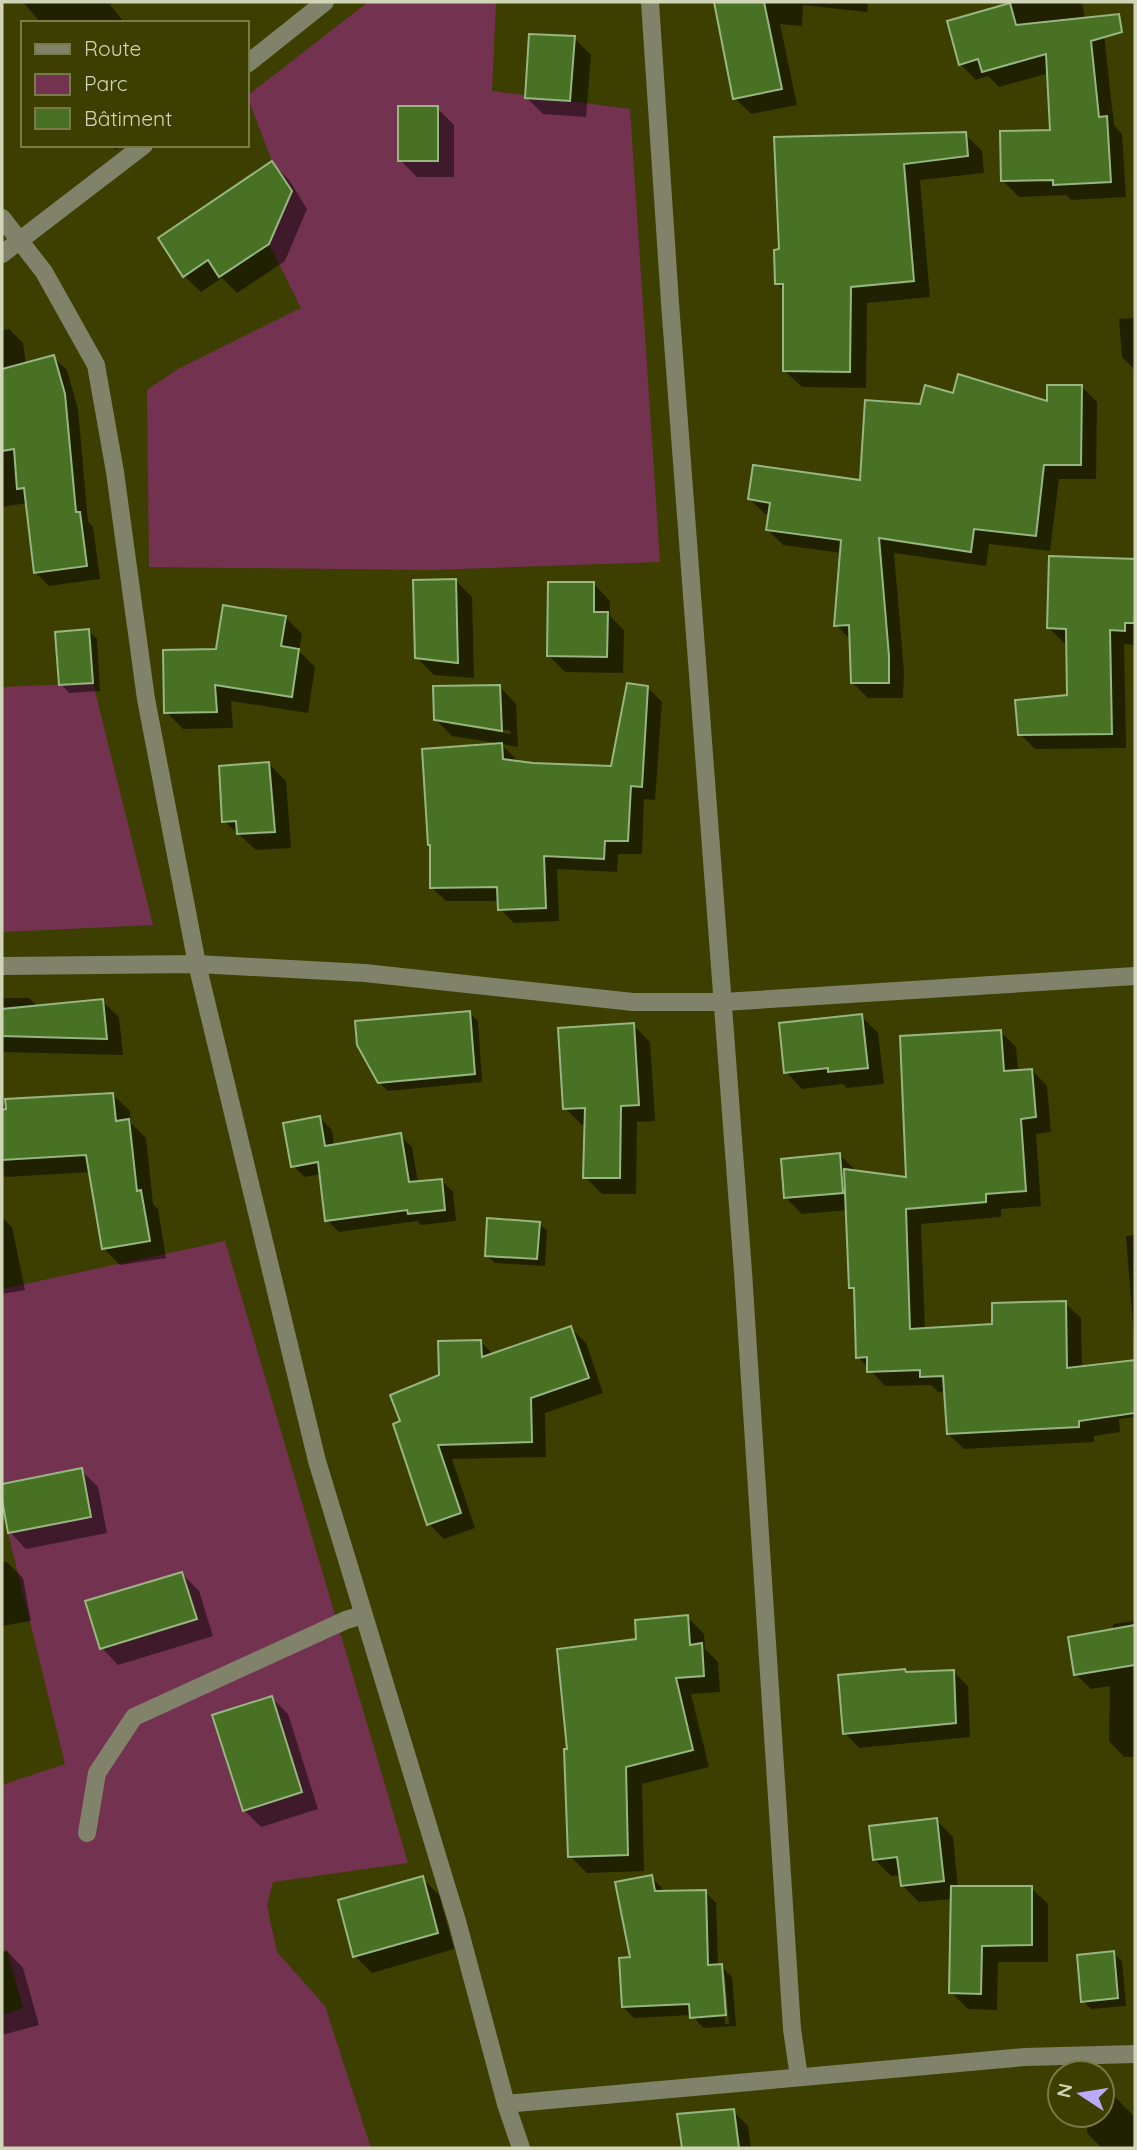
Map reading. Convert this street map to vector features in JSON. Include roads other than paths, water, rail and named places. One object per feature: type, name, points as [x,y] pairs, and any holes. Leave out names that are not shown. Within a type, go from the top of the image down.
[{"type":"street","points":[[248,63],[325,2]]},
{"type":"street","points":[[650,2],[744,1286],[792,2029],[799,2077]]},
{"type":"street","points":[[2,254],[141,147]]},
{"type":"street","points":[[2,218],[44,272],[96,365],[115,472],[146,699],[197,964],[317,1461],[457,1921],[506,2104],[521,2148]]},
{"type":"street","points":[[2,967],[197,964],[365,973],[633,1002],[723,1002],[1135,976]]},
{"type":"street","points":[[88,1833],[97,1773],[134,1717],[346,1620],[363,1615]]},
{"type":"street","points":[[506,2104],[1025,2057],[1135,2054]]}]
